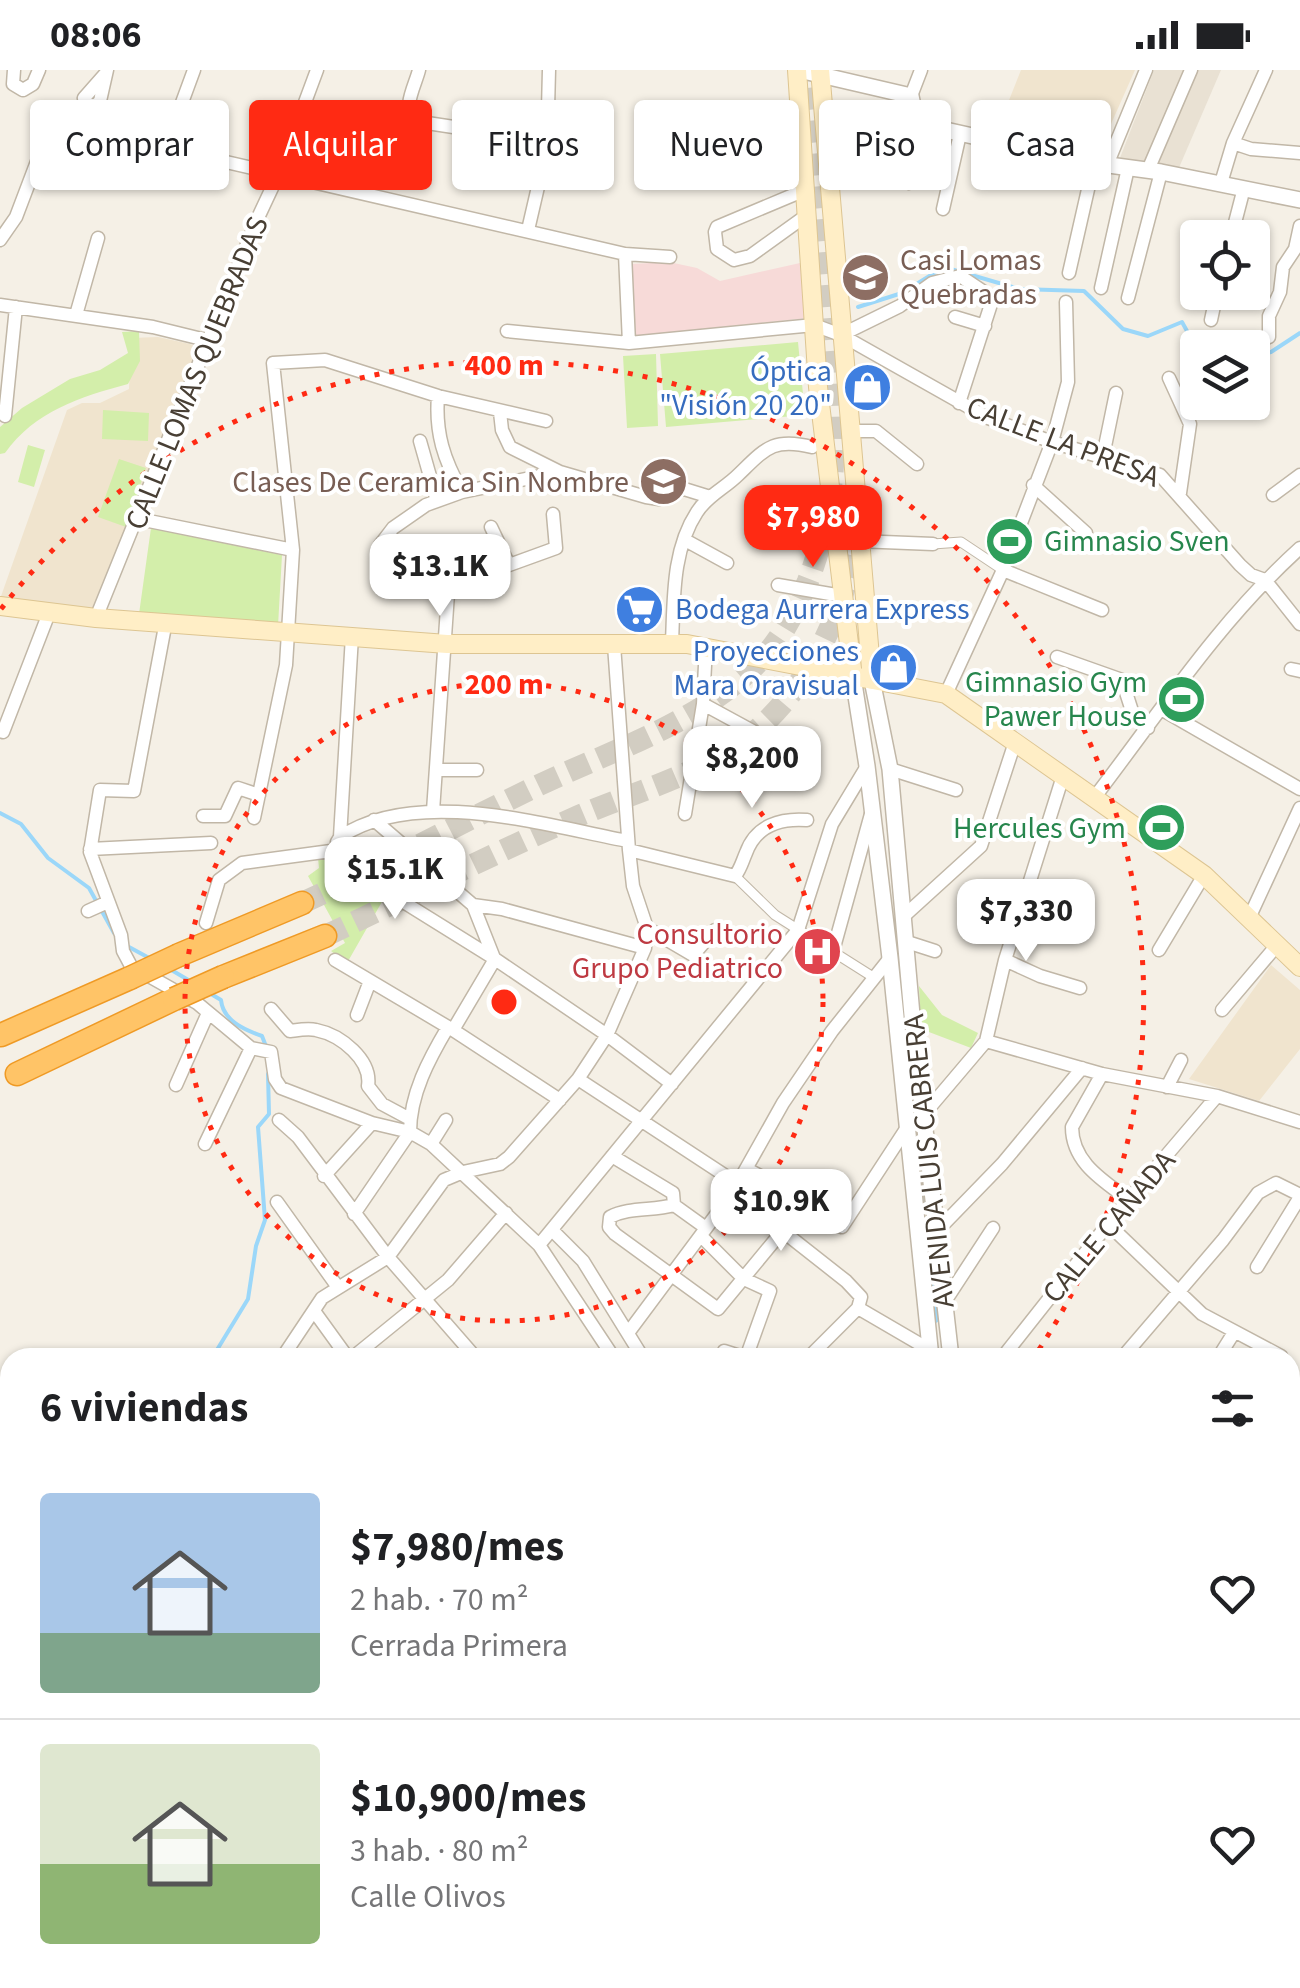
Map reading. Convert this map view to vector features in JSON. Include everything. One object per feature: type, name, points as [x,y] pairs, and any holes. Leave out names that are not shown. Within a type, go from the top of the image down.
[{"type":"highway","points":[[0,1036],[302,902]]},
{"type":"highway","points":[[17,1074],[223,977],[325,936]]},
{"type":"main road","name":"AVENIDA LUIS CABRERA","points":[[798,70],[818,386],[842,596],[863,678]]},
{"type":"main road","name":"AVENIDA LUIS CABRERA","points":[[820,73],[858,541],[863,678]]},
{"type":"main road","points":[[0,606],[96,618],[447,644],[672,642],[946,694],[1204,875],[1300,967]]},
{"type":"street","points":[[14,70],[13,84],[23,90],[33,84],[39,70]]},
{"type":"street","points":[[194,70],[170,138],[174,150],[249,168]]},
{"type":"street","name":"CALLE LOMAS QUEBRADAS","points":[[307,100],[318,70]]},
{"type":"street","points":[[419,70],[407,108],[409,116],[414,121],[452,127]]},
{"type":"street","points":[[528,230],[548,148],[550,70]]},
{"type":"street","points":[[798,70],[912,96]]},
{"type":"street","points":[[912,100],[921,70]]},
{"type":"street","points":[[1111,142],[1146,70]]},
{"type":"street","points":[[1128,298],[1155,171],[1191,70]]},
{"type":"street","points":[[1222,183],[1233,143],[1266,70]]},
{"type":"street","points":[[951,131],[971,136]]},
{"type":"street","points":[[944,209],[960,134]]},
{"type":"street","points":[[1233,143],[1250,149],[1300,152]]},
{"type":"street","points":[[1111,166],[1300,200]]},
{"type":"street","points":[[1101,288],[1128,168]]},
{"type":"street","points":[[0,240],[16,217],[30,180]]},
{"type":"street","points":[[1236,220],[1244,188]]},
{"type":"street","name":"CALLE LOMAS QUEBRADAS","points":[[96,618],[271,190]]},
{"type":"street","points":[[346,190],[624,254],[670,256]]},
{"type":"street","points":[[805,190],[718,227],[715,241],[725,256],[743,258],[807,215]]},
{"type":"street","points":[[1069,273],[1093,190]]},
{"type":"street","points":[[1268,330],[1269,316],[1280,292],[1282,267],[1295,249],[1300,226]]},
{"type":"street","points":[[76,314],[98,238]]},
{"type":"street","points":[[624,254],[629,343]]},
{"type":"street","points":[[841,335],[900,306],[932,283],[960,276],[994,298],[959,403]]},
{"type":"street","points":[[946,694],[1004,570],[1052,442],[1068,382],[1066,302]]},
{"type":"street","points":[[0,305],[153,327],[210,341]]},
{"type":"street","points":[[5,416],[16,307]]},
{"type":"street","points":[[1211,320],[1214,310]]},
{"type":"street","points":[[956,317],[985,326]]},
{"type":"street","points":[[507,332],[629,343],[814,324]]},
{"type":"street","name":"CALLE LA PRESA","points":[[814,324],[841,335],[988,418],[1160,475],[1240,565],[1265,580],[1300,624]]},
{"type":"street","points":[[254,818],[286,664],[293,550],[272,363],[325,360],[438,396],[546,422]]},
{"type":"street","points":[[1169,378],[1190,424],[1180,494]]},
{"type":"street","points":[[1102,456],[1116,393]]},
{"type":"street","points":[[438,396],[436,426],[446,464],[462,492]]},
{"type":"street","points":[[500,412],[502,430],[510,447],[560,472],[646,498],[660,498],[681,488],[710,496]]},
{"type":"street","points":[[849,431],[876,430],[918,464]]},
{"type":"street","points":[[420,441],[437,501]]},
{"type":"street","points":[[672,642],[676,563],[696,513],[710,496],[771,446],[790,442],[812,447]]},
{"type":"street","points":[[380,545],[392,528],[437,501],[462,492],[560,472]]},
{"type":"street","points":[[1273,495],[1300,474]]},
{"type":"street","points":[[1033,485],[1086,533]]},
{"type":"street","points":[[433,810],[451,576],[509,564],[556,548],[553,514]]},
{"type":"street","points":[[139,519],[293,550]]},
{"type":"street","points":[[490,527],[509,564]]},
{"type":"street","points":[[685,540],[727,563]]},
{"type":"street","points":[[858,541],[961,542],[1004,570],[1102,610]]},
{"type":"street","points":[[1094,798],[1219,631],[1300,548]]},
{"type":"street","points":[[778,586],[842,596]]},
{"type":"street","points":[[2,732],[49,612]]},
{"type":"street","points":[[166,621],[134,791],[100,790],[90,850],[98,907],[121,935],[123,952],[131,966],[196,1003],[262,1050],[281,1088],[372,1123],[410,1126]]},
{"type":"street","points":[[206,922],[219,880],[242,863],[331,851],[340,837],[352,636]]},
{"type":"street","points":[[289,1348],[322,1298],[388,1257],[438,1185],[463,1172],[500,1164],[578,1079],[607,1035],[645,948],[647,928],[634,886],[628,845],[614,645]]},
{"type":"street","points":[[685,814],[702,704],[706,646]]},
{"type":"street","points":[[1057,657],[1122,680],[1132,711],[1148,728]]},
{"type":"street","name":"AVENIDA LUIS CABRERA","points":[[863,678],[867,766],[928,1348]]},
{"type":"street","name":"AVENIDA LUIS CABRERA","points":[[863,678],[890,769],[950,1348]]},
{"type":"street","points":[[702,704],[760,735],[753,778]]},
{"type":"street","points":[[1162,709],[1300,789]]},
{"type":"street","points":[[904,916],[981,846],[1014,742]]},
{"type":"street","points":[[540,1245],[798,930],[832,824],[867,766]]},
{"type":"street","points":[[890,769],[956,790]]},
{"type":"street","points":[[436,770],[477,770]]},
{"type":"street","points":[[925,1113],[986,1041],[1005,960],[1063,776]]},
{"type":"street","points":[[203,816],[225,816],[238,788],[258,795]]},
{"type":"street","points":[[1250,916],[1300,808]]},
{"type":"street","points":[[340,837],[374,820],[433,810],[505,819],[628,845],[735,876],[762,904],[873,977]]},
{"type":"street","points":[[833,951],[872,812]]},
{"type":"street","points":[[735,876],[747,848],[764,828],[783,818],[808,820]]},
{"type":"street","points":[[374,820],[474,905],[495,959]]},
{"type":"street","points":[[90,850],[212,843]]},
{"type":"street","points":[[331,851],[350,875],[389,893],[495,959],[672,1084]]},
{"type":"street","points":[[1159,950],[1204,875]]},
{"type":"street","points":[[474,905],[645,948]]},
{"type":"street","points":[[647,928],[693,955],[714,930]]},
{"type":"street","points":[[906,942],[935,951]]},
{"type":"street","points":[[1222,1010],[1278,944]]},
{"type":"street","points":[[628,1333],[735,1188],[800,1078],[890,958]]},
{"type":"street","points":[[354,1214],[410,1126],[426,1065],[495,959]]},
{"type":"street","points":[[335,960],[451,1028],[560,1100]]},
{"type":"street","points":[[1005,960],[1080,988]]},
{"type":"street","points":[[357,1015],[370,981]]},
{"type":"street","points":[[271,1009],[290,1030],[316,1030],[335,1038],[362,1058],[370,1072],[368,1086],[382,1104],[463,1172],[540,1245],[607,1348]]},
{"type":"street","points":[[176,1086],[208,1013]]},
{"type":"street","points":[[986,1041],[1102,1074],[1216,1096],[1300,1122]]},
{"type":"street","points":[[205,1144],[262,1050]]},
{"type":"street","points":[[1167,1087],[1181,1060]]},
{"type":"street","points":[[919,1238],[929,1241],[935,1224],[1002,1164],[1082,1068]]},
{"type":"street","points":[[1102,1074],[1072,1127],[1072,1135],[1088,1168],[1129,1200]]},
{"type":"street","points":[[578,1079],[644,1120],[735,1188],[855,1290],[860,1297],[858,1308],[818,1348]]},
{"type":"street","name":"CALLE CAÑADA","points":[[1010,1348],[1216,1096]]},
{"type":"street","points":[[279,1120],[298,1137],[388,1257],[467,1348]]},
{"type":"street","points":[[431,1144],[446,1120]]},
{"type":"street","points":[[324,1176],[372,1123]]},
{"type":"street","points":[[747,1168],[790,1192],[796,1204],[838,1227],[847,1221],[906,1128]]},
{"type":"street","points":[[612,1156],[672,1193],[674,1204],[744,1278],[770,1291],[750,1348]]},
{"type":"street","points":[[1130,1348],[1266,1185],[1276,1183],[1300,1196],[1257,1267]]},
{"type":"street","points":[[277,1202],[338,1286]]},
{"type":"street","points":[[674,1204],[652,1211],[622,1211],[610,1217],[609,1226],[614,1234],[718,1310],[784,1229]]},
{"type":"street","points":[[915,1217],[924,1211],[935,1224]]},
{"type":"street","points":[[363,1348],[448,1280],[506,1213]]},
{"type":"street","points":[[1108,1224],[1176,1292],[1234,1334],[1264,1348]]},
{"type":"street","points":[[944,1303],[993,1228]]},
{"type":"street","points":[[552,1230],[583,1261],[636,1348]]},
{"type":"street","points":[[858,1308],[920,1348]]},
{"type":"street","points":[[314,1311],[342,1348]]},
{"type":"street","points":[[596,1331],[618,1316]]},
{"type":"street","points":[[1225,1348],[1234,1334]]},
{"type":"shaded area","points":[[1021,70],[1135,70],[1111,124],[1111,100],[1009,100]]},
{"type":"shaded area","points":[[1154,70],[1221,70],[1178,170],[1118,163]]},
{"type":"shaded area","points":[[669,262],[697,268],[720,281],[800,263],[808,318],[634,336],[631,264]]},
{"type":"shaded area","points":[[158,337],[204,351],[97,610],[0,599],[67,410],[82,403],[100,403],[129,389],[131,338]]},
{"type":"shaded area","points":[[1271,965],[1300,990],[1300,1049],[1259,1101],[1189,1079]]},
{"type":"green space","points":[[139,331],[140,361],[128,384],[93,394],[44,416],[0,454],[0,427],[22,408],[70,379],[100,370],[128,353],[122,332]]},
{"type":"green space","points":[[798,342],[805,415],[666,427],[660,354]]},
{"type":"green space","points":[[656,354],[658,426],[627,428],[623,356]]},
{"type":"green space","points":[[103,410],[149,413],[148,441],[102,439]]},
{"type":"green space","points":[[28,445],[45,450],[34,487],[18,482]]},
{"type":"green space","points":[[119,459],[146,468],[126,527],[98,517]]},
{"type":"green space","points":[[151,528],[282,555],[278,626],[139,614]]},
{"type":"green space","points":[[329,854],[339,869],[383,900],[347,963],[331,951],[345,943],[308,876],[319,868],[318,858]]},
{"type":"green space","points":[[919,986],[942,1015],[978,1033],[971,1048],[921,1029]]},
{"type":"waterway","points":[[858,307],[902,293],[944,267],[1019,289],[1084,291],[1123,329],[1148,336],[1182,322],[1186,330]]},
{"type":"waterway","points":[[1270,352],[1300,333]]},
{"type":"waterway","points":[[0,813],[21,824],[48,858],[89,888],[114,933]]},
{"type":"waterway","points":[[129,947],[151,959]]},
{"type":"waterway","points":[[168,968],[190,981]]},
{"type":"waterway","points":[[211,994],[221,1000],[226,1014],[236,1024],[262,1036],[267,1049]]},
{"type":"waterway","points":[[901,998],[923,1207]]},
{"type":"waterway","points":[[218,1348],[248,1299],[256,1246],[265,1220],[258,1127],[269,1114],[268,1074]]},
{"type":"waterway","points":[[928,1247],[934,1318]]},
{"type":"tunnel","points":[[302,903],[687,716],[743,677],[785,628],[820,545],[828,511],[834,444],[823,246],[806,70]]},
{"type":"tunnel","points":[[325,936],[543,832],[696,768],[759,728],[782,705],[819,650],[844,589],[857,526]]},
{"type":"place","name":"Casi Lomas Quebradas","points":[[865,277]]},
{"type":"place","name":"Óptica \"Visión 20 20\"","points":[[867,388]]},
{"type":"place","name":"Clases De Ceramica Sin Nombre","points":[[664,482]]},
{"type":"place","name":"Gimnasio Sven","points":[[1009,541]]},
{"type":"place","name":"Bodega Aurrera Express","points":[[640,609]]},
{"type":"place","name":"Proyecciones Mara Oravisual","points":[[894,668]]},
{"type":"place","name":"Gimnasio Gym Pawer House","points":[[1182,699]]},
{"type":"place","name":"Hercules Gym","points":[[1161,828]]},
{"type":"place","name":"Consultorio Grupo Pediatrico","points":[[818,951]]}]
